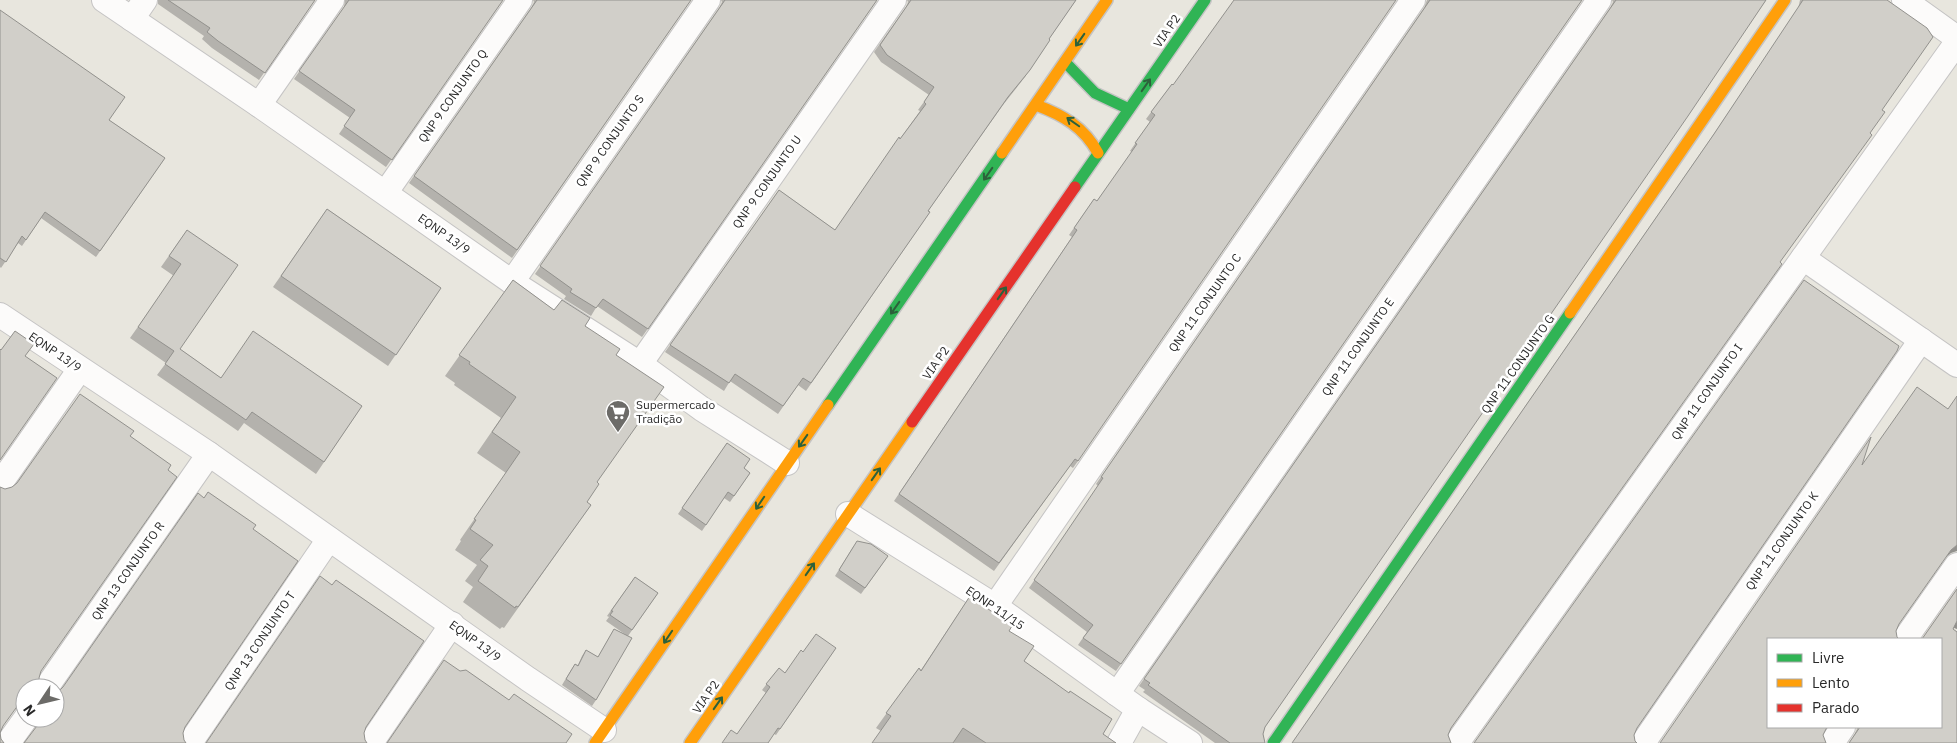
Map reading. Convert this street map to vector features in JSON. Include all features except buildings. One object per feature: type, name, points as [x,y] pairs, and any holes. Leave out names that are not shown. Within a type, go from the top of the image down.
[{"type":"main road","points":[[600,736],[1107,0]]},
{"type":"main road","name":"VIA P2","points":[[690,743],[1205,0]]},
{"type":"main road","name":"QNP 11 CONJUNTO G","points":[[1273,743],[1696,132],[1785,0]]},
{"type":"main road","points":[[1065,62],[1095,93],[1129,110]]},
{"type":"main road","points":[[1036,105],[1056,112],[1085,131],[1098,154]]},
{"type":"street","name":"EQNP 13/9","points":[[104,0],[138,10],[259,105],[386,192],[512,282],[640,364],[702,410],[787,463]]},
{"type":"street","points":[[259,105],[332,0]]},
{"type":"street","name":"QNP 9 CONJUNTO Q","points":[[386,192],[520,0]]},
{"type":"street","name":"QNP 9 CONJUNTO S","points":[[512,282],[708,0]]},
{"type":"street","name":"QNP 9 CONJUNTO U","points":[[640,364],[894,0]]},
{"type":"street","name":"QNP 11 CONJUNTO C","points":[[995,606],[1414,0]]},
{"type":"street","name":"QNP 11 CONJUNTO E","points":[[1117,694],[1599,0]]},
{"type":"street","name":"QNP 11 CONJUNTO I","points":[[1457,743],[1957,40],[1912,5]]},
{"type":"street","points":[[1803,258],[1957,365]]},
{"type":"street","name":"EQNP 13/9","points":[[0,316],[209,454],[452,624],[528,679],[600,736]]},
{"type":"street","name":"QNP 11 CONJUNTO K","points":[[1643,743],[1921,340]]},
{"type":"street","points":[[0,484],[80,369]]},
{"type":"street","name":"QNP 13 CONJUNTO R","points":[[53,678],[209,454]]},
{"type":"street","name":"EQNP 11/15","points":[[848,514],[995,606],[1138,709],[1190,743]]},
{"type":"street","name":"QNP 13 CONJUNTO T","points":[[190,743],[330,539]]},
{"type":"street","points":[[1906,638],[1957,565]]},
{"type":"street","points":[[371,743],[452,624]]},
{"type":"street","points":[[1119,743],[1138,709]]},
{"type":"street","points":[[8,743],[19,728]]},
{"type":"street","points":[[1832,743],[1842,728]]},
{"type":"traffic: fast","points":[[1075,187],[1205,0]]},
{"type":"traffic: fast","points":[[1065,62],[1095,93],[1129,109]]},
{"type":"traffic: fast","points":[[828,405],[1002,153]]},
{"type":"traffic: fast","points":[[1273,743],[1570,313]]},
{"type":"traffic: slow","points":[[1002,153],[1107,0]]},
{"type":"traffic: slow","points":[[1570,313],[1785,0]]},
{"type":"traffic: slow","points":[[1036,105],[1072,123],[1086,136],[1098,153]]},
{"type":"traffic: slow","points":[[595,743],[828,405]]},
{"type":"traffic: slow","points":[[690,743],[912,422]]},
{"type":"traffic: jam","points":[[912,422],[1075,187]]},
{"type":"place","name":"Supermercado Tradição","points":[[618,433]]}]
